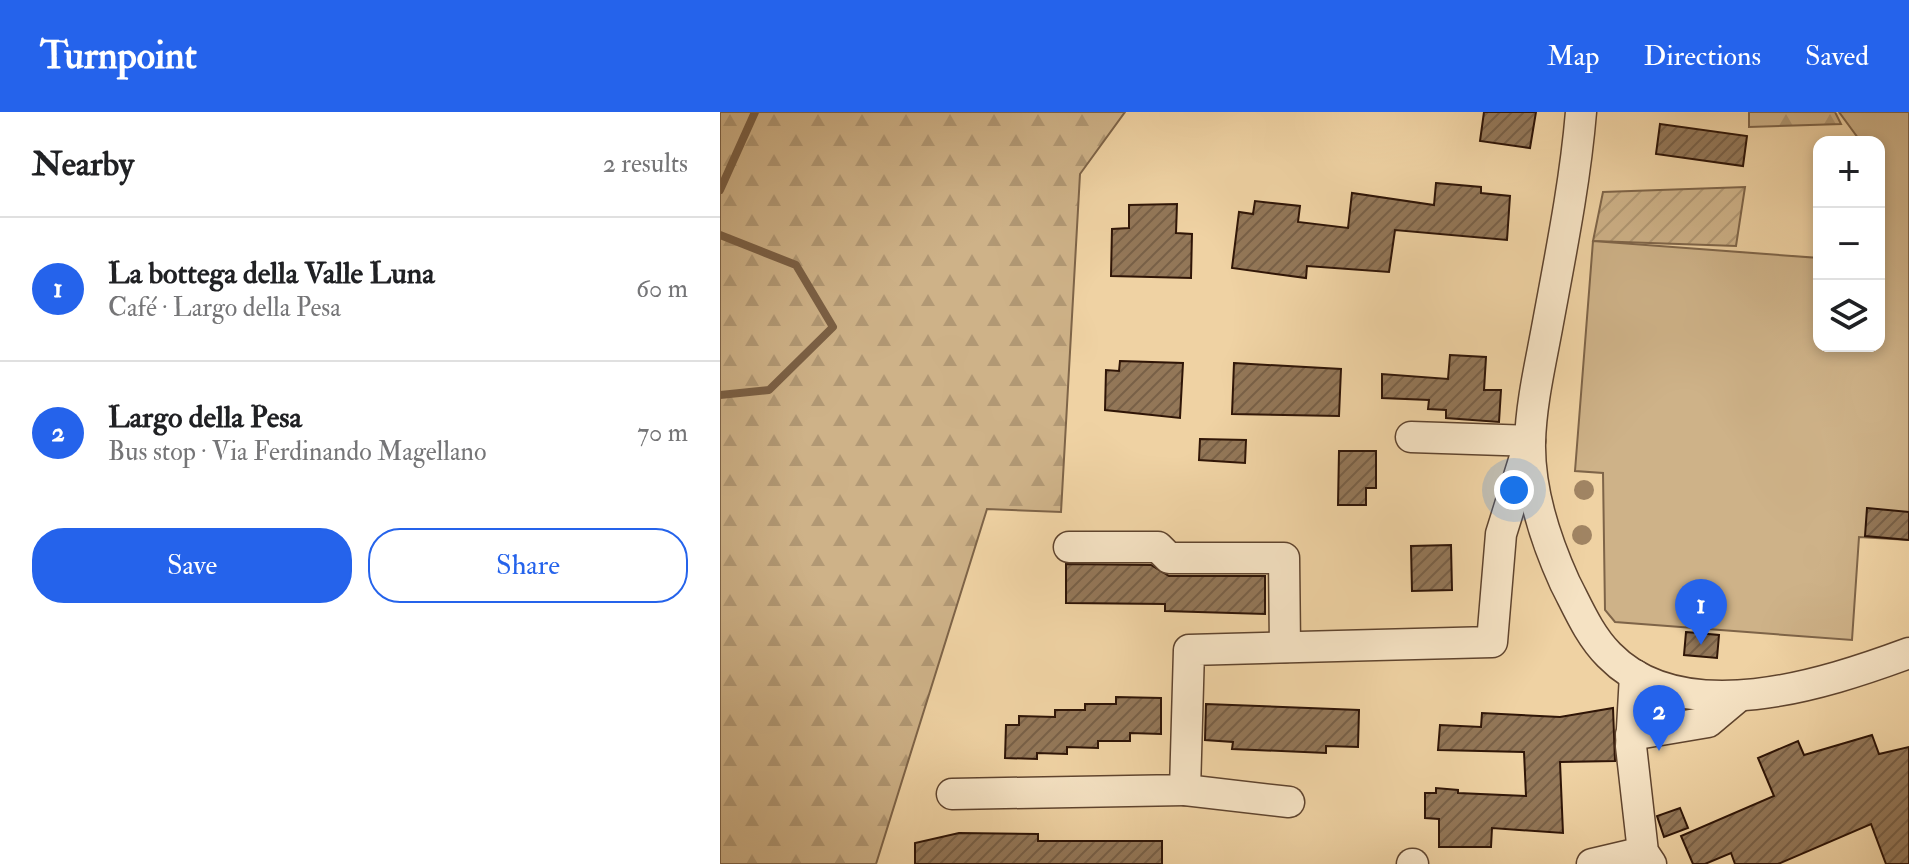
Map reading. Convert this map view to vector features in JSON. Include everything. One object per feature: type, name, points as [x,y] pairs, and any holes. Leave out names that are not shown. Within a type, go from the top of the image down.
[{"type":"street","points":[[1185,790],[1189,650],[1492,642],[1501,534],[1530,441],[1581,112]]},
{"type":"street","points":[[1411,437],[1530,441]]},
{"type":"street","points":[[1530,441],[1537,505],[1553,556],[1584,622],[1609,655],[1635,675],[1685,693],[1739,696],[1835,678],[1909,653]]},
{"type":"street","points":[[1501,534],[1537,505]]},
{"type":"street","points":[[1069,547],[1158,547],[1169,558],[1284,558],[1285,647]]},
{"type":"street","points":[[1592,864],[1647,858],[1631,735],[1635,675]]},
{"type":"street","points":[[1631,735],[1714,733],[1739,696]]},
{"type":"street","points":[[952,794],[1185,790],[1289,802]]},
{"type":"green space","points":[[720,112],[1125,112],[1080,174],[1061,512],[987,509],[876,864],[720,864]]},
{"type":"green space","points":[[1749,112],[1835,112],[1841,124],[1749,127]]},
{"type":"green space","points":[[1839,112],[1909,112],[1909,540],[1859,537],[1852,640],[1615,622],[1605,610],[1603,473],[1575,471],[1593,241],[1813,258],[1813,352],[1885,352],[1885,136],[1857,136]]},
{"type":"green space","points":[[1745,187],[1736,246],[1593,241],[1603,192]]},
{"type":"building","points":[[1484,112],[1536,112],[1530,148],[1480,141]]},
{"type":"building","points":[[1660,124],[1747,136],[1743,166],[1656,154]]},
{"type":"building","points":[[1436,183],[1481,187],[1481,193],[1510,196],[1507,240],[1395,230],[1389,272],[1307,266],[1306,278],[1232,268],[1239,212],[1253,214],[1255,201],[1300,206],[1298,222],[1348,228],[1352,193],[1434,205]]},
{"type":"building","points":[[1177,204],[1176,233],[1192,234],[1191,278],[1111,276],[1112,229],[1129,228],[1129,205]]},
{"type":"building","points":[[1450,355],[1486,357],[1484,390],[1501,390],[1499,422],[1446,418],[1446,410],[1428,409],[1429,400],[1382,398],[1382,374],[1448,379]]},
{"type":"building","points":[[1120,361],[1183,363],[1180,418],[1105,410],[1106,370],[1119,371]]},
{"type":"building","points":[[1234,363],[1341,369],[1339,416],[1232,414]]},
{"type":"building","points":[[1200,439],[1246,440],[1245,463],[1199,460]]},
{"type":"building","points":[[1339,451],[1376,451],[1376,488],[1366,488],[1366,505],[1338,505]]},
{"type":"building","points":[[1867,508],[1909,512],[1909,540],[1865,536]]},
{"type":"building","points":[[1451,545],[1452,590],[1412,591],[1411,546]]},
{"type":"building","points":[[1066,564],[1151,565],[1169,576],[1265,576],[1265,614],[1165,611],[1165,604],[1066,603]]},
{"type":"building","points":[[1686,632],[1719,635],[1717,658],[1684,655]]},
{"type":"building","points":[[1116,697],[1161,698],[1161,734],[1130,733],[1130,741],[1098,741],[1098,748],[1067,747],[1067,754],[1037,753],[1037,759],[1005,758],[1006,725],[1019,725],[1019,716],[1055,717],[1055,710],[1085,710],[1085,704],[1116,704]]},
{"type":"building","points":[[1206,704],[1359,710],[1358,747],[1326,746],[1326,753],[1232,749],[1233,742],[1205,740]]},
{"type":"building","points":[[1613,708],[1615,761],[1560,762],[1563,833],[1492,828],[1491,847],[1439,847],[1439,819],[1425,818],[1425,793],[1436,793],[1436,788],[1458,790],[1458,793],[1526,796],[1524,752],[1438,750],[1440,725],[1481,727],[1482,713],[1560,717]]},
{"type":"building","points":[[1872,735],[1879,754],[1909,747],[1909,864],[1886,864],[1871,824],[1778,864],[1735,864],[1731,853],[1705,864],[1693,864],[1681,836],[1774,796],[1758,758],[1798,741],[1804,755]]},
{"type":"building","points":[[1680,808],[1688,828],[1664,837],[1657,816]]},
{"type":"building","points":[[959,833],[1038,834],[1038,841],[1162,841],[1162,864],[915,864],[915,843]]},
{"type":"waterway","points":[[720,190],[755,112]]},
{"type":"waterway","points":[[720,235],[796,265],[833,327],[769,390],[720,395]]},
{"type":"place","name":"La bottega della Valle Luna","points":[[1701,645]]},
{"type":"place","name":"Largo della Pesa","points":[[1659,751]]}]
